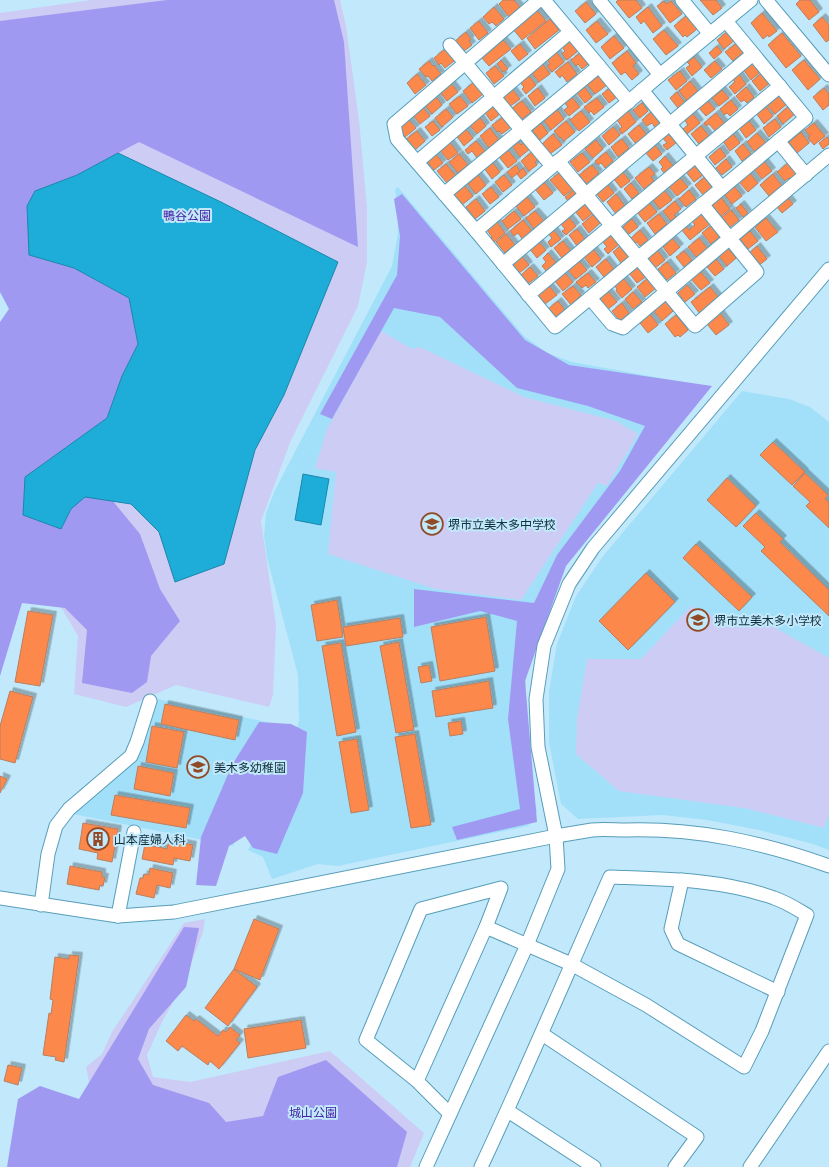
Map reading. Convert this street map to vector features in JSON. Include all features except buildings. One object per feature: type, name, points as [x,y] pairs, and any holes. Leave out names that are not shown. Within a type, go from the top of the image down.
[{"type":"street","points":[[540,0],[394,124],[397,139],[476,231],[555,327],[806,118],[726,21]]},
{"type":"street","points":[[544,0],[629,102]]},
{"type":"street","points":[[599,0],[660,75]]},
{"type":"street","points":[[682,0],[710,34]]},
{"type":"street","points":[[476,231],[751,0]]},
{"type":"street","points":[[766,0],[829,75]]},
{"type":"street","points":[[416,162],[570,32]]},
{"type":"street","points":[[450,45],[521,130],[586,195],[695,326],[757,272],[702,204]]},
{"type":"street","points":[[503,264],[753,54]]},
{"type":"street","points":[[444,194],[599,66]]},
{"type":"street","points":[[528,295],[780,86]]},
{"type":"street","points":[[642,90],[722,188]]},
{"type":"street","points":[[778,141],[806,175]]},
{"type":"street","points":[[590,298],[612,324],[623,328],[829,155]]},
{"type":"street","points":[[426,1167],[527,945],[558,869],[556,836],[538,747],[536,699],[544,646],[569,584],[593,548],[829,269]]},
{"type":"street","points":[[41,905],[48,854],[56,826],[69,809],[131,756],[150,701]]},
{"type":"street","points":[[0,898],[118,916],[174,912],[556,836],[593,830],[657,829],[706,834],[760,845],[829,866]]},
{"type":"street","points":[[118,916],[134,832]]},
{"type":"street","points":[[481,1167],[508,1111],[571,964],[610,877],[682,880],[733,887],[775,898],[807,915],[762,1031],[744,1067],[646,1005],[571,964],[486,927]]},
{"type":"street","points":[[682,880],[670,929],[678,944],[778,992]]},
{"type":"street","points":[[416,1081],[486,927],[501,888],[421,909],[366,1040],[416,1081],[450,1114]]},
{"type":"street","points":[[542,1034],[697,1136],[675,1167]]},
{"type":"street","points":[[750,1167],[829,1052]]},
{"type":"street","points":[[508,1111],[594,1167]]},
{"type":"shaded area","points":[[118,153],[221,202],[338,262],[284,395],[255,450],[224,564],[175,582],[159,532],[131,504],[85,497],[71,509],[61,529],[23,515],[25,477],[107,418],[122,376],[138,344],[129,298],[74,268],[29,255],[27,206],[35,191],[77,175]]},
{"type":"shaded area","name":"堺市立美木多中学校","points":[[398,187],[524,336],[547,353],[572,362],[710,387],[562,568],[527,665],[523,733],[537,812],[528,826],[338,866],[318,864],[272,879],[263,857],[248,850],[286,773],[299,721],[298,675],[267,558],[264,536],[266,513],[275,490],[392,266],[398,233],[395,189]]},
{"type":"shaded area","name":"堺市立美木多小学校","points":[[742,391],[789,399],[810,407],[829,422],[829,850],[813,844],[759,830],[707,820],[663,815],[578,819],[561,804],[549,742],[549,691],[557,644],[576,596],[603,556]]},
{"type":"shaded area","points":[[303,474],[329,479],[321,525],[295,520]]},
{"type":"shaded area","name":"美木多幼稚園","points":[[157,699],[281,725],[272,761],[233,846],[73,814],[122,773],[135,760],[142,745]]},
{"type":"green space","name":"鴨谷公園","points":[[91,0],[340,0],[346,26],[359,120],[367,208],[367,262],[358,306],[291,440],[261,521],[276,625],[273,695],[269,707],[176,685],[126,707],[74,694],[78,636],[61,607],[0,516],[0,352],[14,303],[0,196],[0,13]]},
{"type":"green space","points":[[167,0],[334,0],[344,42],[358,247],[139,142],[77,175],[35,191],[29,255],[74,268],[129,298],[138,344],[122,376],[107,418],[25,477],[61,529],[71,509],[85,496],[112,500],[140,534],[160,589],[180,621],[151,656],[147,682],[132,693],[82,683],[87,630],[65,608],[22,603],[0,676],[0,322],[9,309],[0,292],[0,21]]},
{"type":"green space","points":[[402,194],[525,340],[569,365],[712,386],[566,566],[525,681],[537,822],[457,840],[452,827],[520,809],[508,719],[517,621],[480,611],[414,627],[414,589],[534,603],[557,555],[620,471],[645,426],[588,406],[517,388],[440,317],[394,308],[332,419],[320,414],[397,275],[400,236],[394,199]]},
{"type":"green space","points":[[381,331],[412,349],[420,347],[524,397],[616,421],[638,434],[607,486],[598,483],[521,600],[435,589],[328,554],[336,472],[315,468],[327,429]]},
{"type":"green space","points":[[691,606],[740,628],[758,618],[829,658],[829,814],[824,828],[744,808],[619,791],[576,754],[577,718],[587,659],[641,659]]},
{"type":"green space","points":[[259,722],[291,724],[307,732],[303,793],[277,854],[253,848],[245,836],[229,846],[216,886],[196,885],[201,837],[232,765]]},
{"type":"green space","name":"城山公園","points":[[205,919],[203,932],[183,984],[162,1022],[147,1055],[153,1077],[190,1082],[330,1051],[424,1133],[410,1167],[117,1167],[96,1117],[86,1067],[102,1054],[112,1032],[184,923]]},
{"type":"green space","name":"城山公園","points":[[184,927],[199,928],[186,987],[149,1029],[138,1059],[153,1085],[209,1103],[226,1122],[263,1116],[278,1077],[326,1060],[407,1132],[397,1167],[7,1167],[18,1099],[40,1086],[79,1099]]},
{"type":"place","name":"堺市立美木多中学校","points":[[432,524]]},
{"type":"place","name":"堺市立美木多小学校","points":[[698,620]]},
{"type":"place","name":"美木多幼稚園","points":[[198,767]]},
{"type":"place","name":"山本産婦人科","points":[[98,839]]}]
